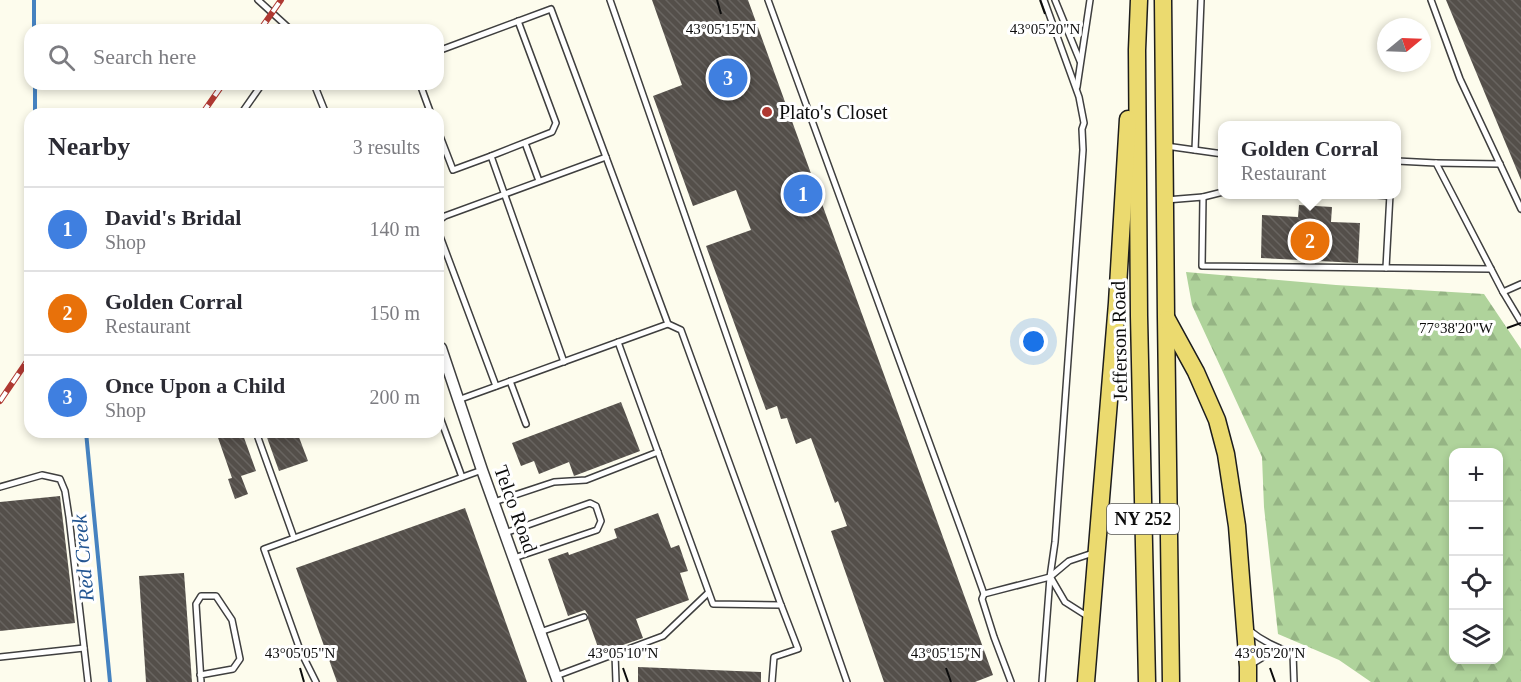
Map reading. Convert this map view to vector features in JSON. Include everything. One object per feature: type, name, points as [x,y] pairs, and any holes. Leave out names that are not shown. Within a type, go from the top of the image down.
[{"type":"main road","name":"Jefferson Road","points":[[1139,0],[1137,50],[1139,316],[1147,682]]},
{"type":"main road","name":"NY 252","points":[[1163,0],[1171,682]]},
{"type":"main road","points":[[1086,682],[1117,303],[1129,93],[1137,50]]},
{"type":"main road","points":[[1166,317],[1196,372],[1217,420],[1226,454],[1237,526],[1248,674]]},
{"type":"street","name":"Telco Road","points":[[444,357],[557,679]]},
{"type":"lane","points":[[258,0],[284,24]]},
{"type":"lane","points":[[610,0],[847,682]]},
{"type":"lane","points":[[768,0],[983,597],[994,637],[1011,682]]},
{"type":"lane","points":[[1042,682],[1055,542],[1084,123],[1077,90],[1044,0]]},
{"type":"lane","points":[[1055,0],[1081,62]]},
{"type":"lane","points":[[1077,90],[1090,0]]},
{"type":"lane","points":[[1195,150],[1201,0]]},
{"type":"lane","points":[[1431,0],[1460,79],[1521,209]]},
{"type":"lane","points":[[444,49],[551,9],[668,324]]},
{"type":"lane","points":[[444,147],[453,170],[552,132],[556,123],[518,21]]},
{"type":"lane","points":[[246,108],[258,90]]},
{"type":"lane","points":[[316,90],[324,108]]},
{"type":"lane","points":[[422,90],[429,108]]},
{"type":"lane","points":[[525,143],[539,181]]},
{"type":"lane","points":[[1164,146],[1218,153]]},
{"type":"lane","points":[[491,156],[564,362]]},
{"type":"lane","points":[[444,217],[606,157]]},
{"type":"lane","points":[[1401,162],[1500,164]]},
{"type":"lane","points":[[1436,163],[1521,322]]},
{"type":"lane","points":[[1165,200],[1203,197],[1218,193]]},
{"type":"lane","points":[[1203,197],[1202,266],[1491,269]]},
{"type":"lane","points":[[1386,268],[1390,199]]},
{"type":"lane","points":[[444,247],[496,386]]},
{"type":"lane","points":[[1503,292],[1521,284]]},
{"type":"lane","points":[[459,400],[668,324],[681,330],[798,649],[774,657],[772,682]]},
{"type":"lane","points":[[618,342],[713,604],[781,605]]},
{"type":"lane","points":[[510,381],[526,424]]},
{"type":"lane","points":[[444,428],[462,477]]},
{"type":"lane","points":[[257,438],[294,538]]},
{"type":"lane","points":[[494,502],[554,483],[586,480],[658,452]]},
{"type":"lane","points":[[316,682],[300,650],[264,549],[482,470]]},
{"type":"lane","points":[[0,487],[42,475],[60,479],[65,491],[69,517],[88,682]]},
{"type":"lane","points":[[505,533],[590,503],[596,506],[601,521],[597,530],[514,558]]},
{"type":"lane","points":[[983,597],[1050,577],[1070,561],[1097,551]]},
{"type":"lane","points":[[1050,577],[1065,602],[1091,619]]},
{"type":"lane","points":[[557,679],[663,636],[708,593]]},
{"type":"lane","points":[[200,675],[233,669],[240,659],[232,620],[216,596],[201,596],[195,604],[200,675],[201,682]]},
{"type":"lane","points":[[540,632],[584,617]]},
{"type":"lane","points":[[1245,626],[1262,640],[1280,650],[1293,653],[1294,682]]},
{"type":"lane","points":[[0,657],[84,648]]},
{"type":"lane","points":[[1248,674],[1263,657],[1280,650]]},
{"type":"lane","points":[[615,654],[616,682]]},
{"type":"green space","points":[[1186,272],[1336,285],[1484,294],[1521,349],[1521,682],[1371,682],[1339,660],[1278,634],[1264,507],[1262,457],[1192,305]]},
{"type":"building","points":[[652,0],[748,0],[993,675],[975,682],[884,682],[831,531],[847,526],[838,501],[835,503],[811,438],[796,444],[787,418],[781,419],[777,406],[766,410],[706,246],[751,230],[736,190],[693,206],[653,96],[682,85]]},
{"type":"building","points":[[1446,0],[1521,0],[1521,180]]},
{"type":"building","points":[[1299,205],[1332,207],[1331,222],[1360,223],[1358,263],[1261,258],[1262,215],[1298,217]]},
{"type":"building","points":[[621,402],[640,451],[574,476],[569,462],[539,474],[534,461],[521,466],[512,443]]},
{"type":"building","points":[[218,438],[244,438],[256,471],[241,476],[248,494],[235,499],[228,479],[232,478]]},
{"type":"building","points":[[267,438],[299,438],[308,461],[279,471]]},
{"type":"building","points":[[60,496],[75,623],[0,631],[0,502]]},
{"type":"building","points":[[465,508],[527,682],[337,682],[296,568]]},
{"type":"building","points":[[658,513],[671,548],[679,545],[688,571],[680,573],[689,600],[636,619],[643,638],[600,653],[585,610],[568,616],[548,559],[568,552],[569,555],[617,538],[614,529]]},
{"type":"building","points":[[184,573],[192,682],[146,682],[139,576]]},
{"type":"building","points":[[638,667],[761,672],[761,682],[638,682]]},
{"type":"waterway","name":"Red Creek","points":[[34,0],[34,24]]},
{"type":"waterway","name":"Red Creek","points":[[35,90],[35,108]]},
{"type":"waterway","name":"Red Creek","points":[[87,438],[110,682]]},
{"type":"railway","points":[[264,24],[281,0]]},
{"type":"railway","points":[[206,108],[219,90]]},
{"type":"railway","points":[[0,401],[24,366]]},
{"type":"place","name":"Once Upon a Child","points":[[728,78]]},
{"type":"place","name":"Plato's Closet","points":[[767,112]]},
{"type":"place","name":"David's Bridal","points":[[803,194]]},
{"type":"place","name":"Golden Corral","points":[[1310,241]]}]
